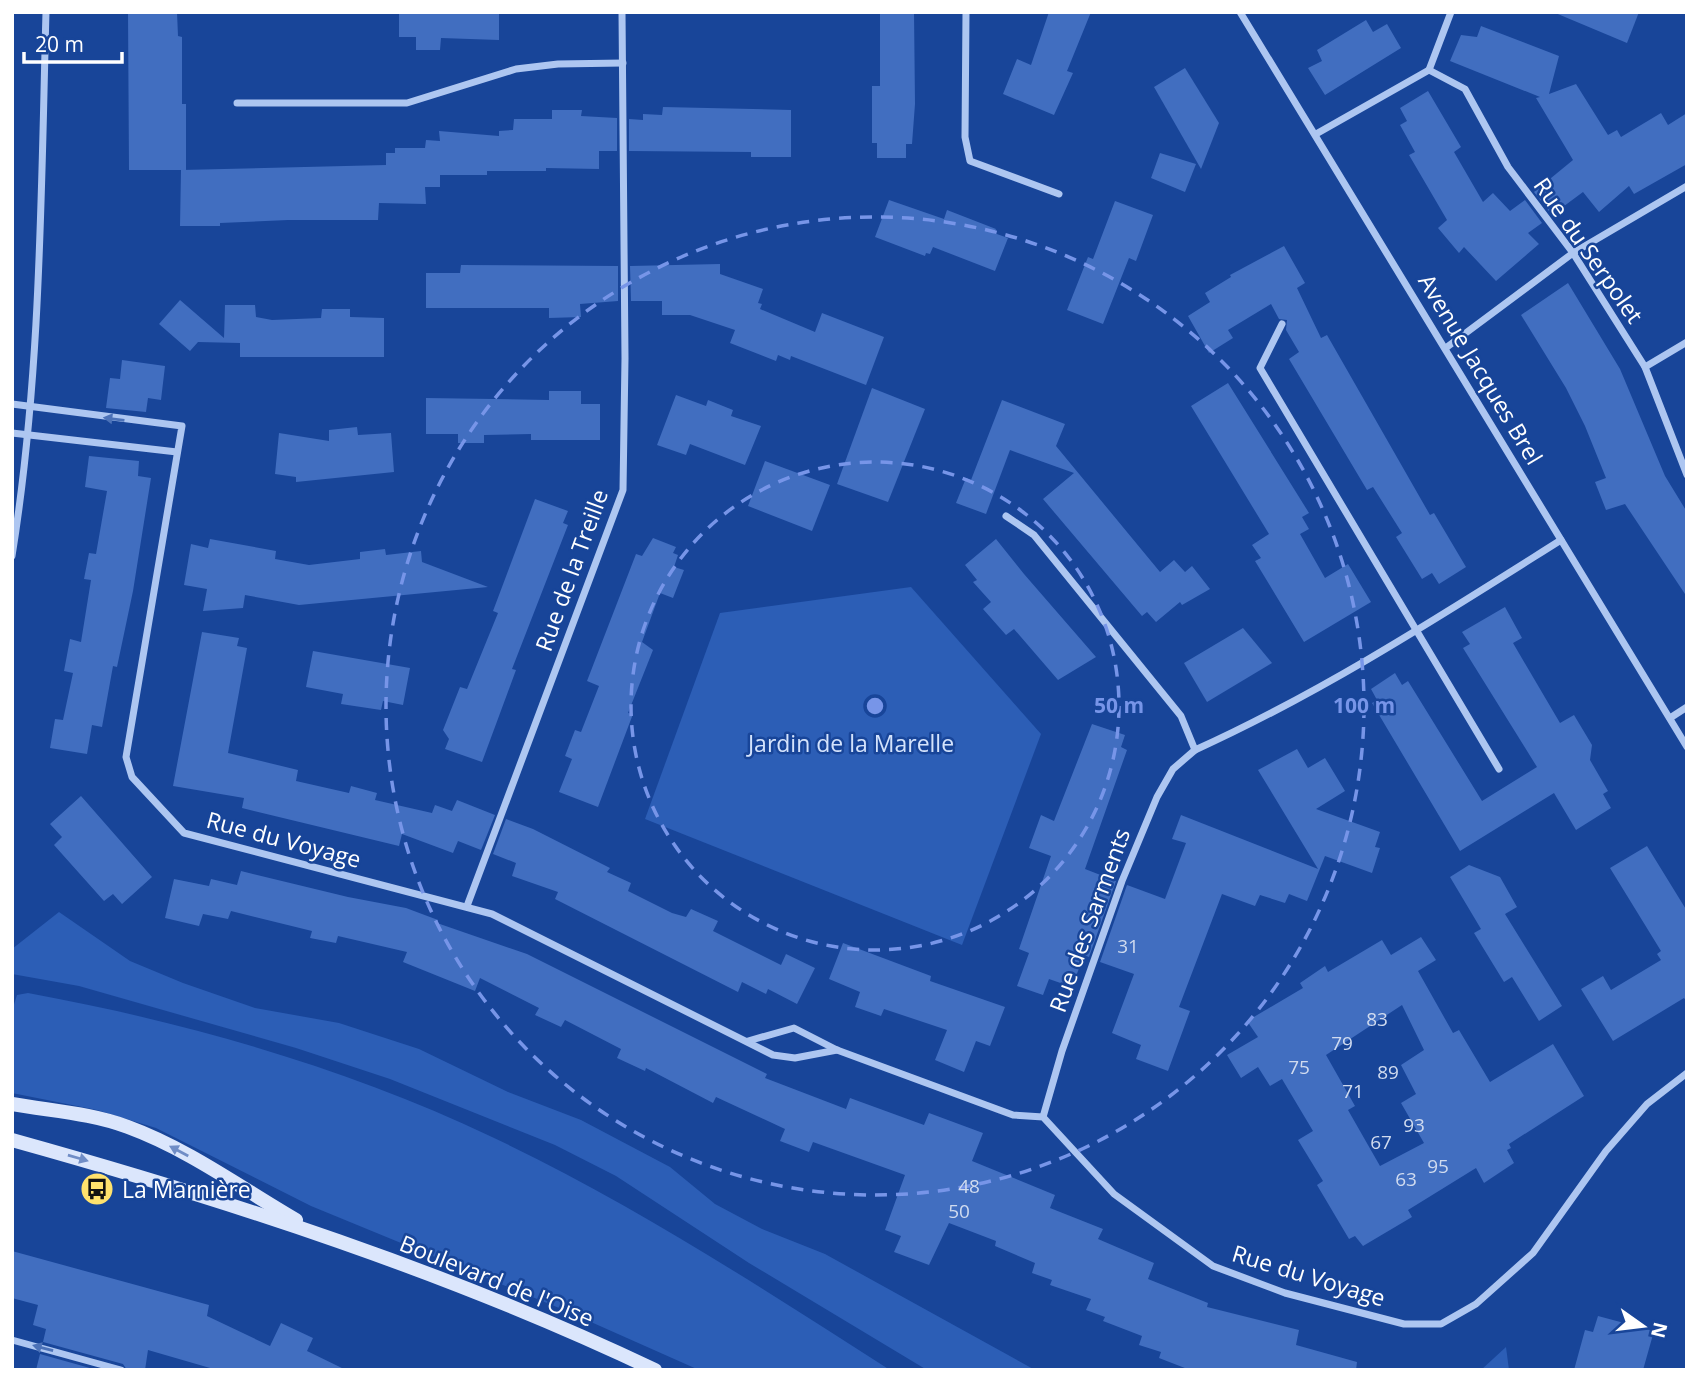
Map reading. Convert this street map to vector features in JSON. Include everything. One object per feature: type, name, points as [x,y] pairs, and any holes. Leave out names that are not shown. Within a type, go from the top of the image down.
[{"type":"main road","name":"Boulevard de l'Oise","points":[[12,1104],[80,1115],[127,1127],[176,1149],[322,1235]]},
{"type":"main road","name":"Boulevard de l'Oise","points":[[12,1140],[169,1185],[322,1235],[559,1327],[655,1370]]},
{"type":"street","points":[[12,556],[29,435],[40,236],[46,12]]},
{"type":"street","name":"Rue de la Treille","points":[[467,906],[622,490],[625,358],[622,12]]},
{"type":"street","points":[[966,12],[965,137],[970,161],[1059,194]]},
{"type":"street","name":"Avenue Jacques Brel","points":[[1240,12],[1447,347],[1687,747]]},
{"type":"street","points":[[1316,134],[1429,70],[1451,12]]},
{"type":"street","points":[[237,103],[407,103],[516,69],[558,64],[623,63]]},
{"type":"street","name":"Rue du Serpolet","points":[[1429,70],[1465,89],[1508,167],[1573,253],[1645,367],[1687,475]]},
{"type":"street","points":[[1447,347],[1573,253],[1687,186]]},
{"type":"street","points":[[1282,324],[1260,368],[1499,769]]},
{"type":"street","points":[[1645,367],[1687,342]]},
{"type":"street","name":"Rue du Voyage","points":[[12,404],[30,409],[182,426],[126,757],[132,777],[184,833],[467,906],[530,931],[784,1058],[837,1050]]},
{"type":"street","points":[[12,433],[177,452]]},
{"type":"street","points":[[1006,516],[1034,535],[1181,716],[1195,750]]},
{"type":"street","name":"Rue des Sarments","points":[[1043,1117],[1062,1051],[1122,881],[1157,797],[1173,769],[1195,750],[1259,721],[1415,632],[1561,540]]},
{"type":"street","points":[[1670,718],[1687,707]]},
{"type":"street","name":"Rue du Voyage","points":[[747,1041],[794,1028],[837,1050],[1013,1115],[1043,1117],[1114,1194],[1213,1266],[1285,1293],[1404,1324],[1441,1324],[1476,1304],[1534,1253],[1605,1150],[1647,1104],[1687,1073]]},
{"type":"street","points":[[12,1340],[121,1370]]},
{"type":"green space","name":"Jardin de la Marelle","points":[[911,587],[1041,734],[962,945],[645,819],[720,613]]},
{"type":"green space","points":[[59,912],[130,961],[183,983],[255,1008],[339,1023],[419,1049],[508,1092],[581,1120],[670,1167],[715,1204],[762,1229],[825,1254],[1035,1370],[927,1370],[749,1263],[616,1176],[555,1145],[390,1079],[296,1048],[79,986],[12,974],[12,949]]},
{"type":"green space","points":[[28,993],[147,1018],[265,1050],[381,1089],[437,1112],[544,1163],[645,1218],[890,1370],[699,1370],[564,1310],[311,1206],[156,1128],[97,1110],[12,1093],[12,1011],[17,995]]},
{"type":"green space","points":[[1506,1347],[1509,1370],[1481,1370]]},
{"type":"building","points":[[128,12],[177,12],[178,36],[182,37],[182,104],[186,104],[186,170],[129,170]]},
{"type":"building","points":[[399,12],[499,12],[499,40],[441,38],[440,50],[416,50],[416,37],[399,37]]},
{"type":"building","points":[[880,12],[914,12],[915,104],[912,144],[906,144],[906,158],[877,158],[877,143],[872,143],[872,86],[880,86]]},
{"type":"building","points":[[1049,12],[1091,12],[1067,71],[1073,73],[1054,115],[1003,94],[1017,59],[1031,65]]},
{"type":"building","points":[[1553,12],[1639,12],[1627,43]]},
{"type":"building","points":[[1366,20],[1373,32],[1387,24],[1401,48],[1325,95],[1308,68],[1322,61],[1317,50]]},
{"type":"building","points":[[1481,26],[1559,56],[1549,94],[1576,84],[1608,135],[1617,130],[1621,137],[1661,113],[1668,125],[1687,113],[1687,164],[1634,194],[1629,186],[1599,212],[1583,192],[1552,215],[1534,192],[1573,160],[1536,98],[1540,97],[1450,61],[1461,35],[1477,37]]},
{"type":"building","points":[[1185,68],[1219,123],[1201,169],[1154,87]]},
{"type":"building","points":[[1428,91],[1461,147],[1454,152],[1483,202],[1493,193],[1510,211],[1525,200],[1542,223],[1528,233],[1539,244],[1496,281],[1464,247],[1459,253],[1438,228],[1447,220],[1409,155],[1415,152],[1400,125],[1407,121],[1400,108]]},
{"type":"building","points":[[663,107],[791,110],[791,157],[751,157],[751,152],[629,151],[629,119],[643,120],[643,114],[662,115]]},
{"type":"building","points":[[552,110],[582,110],[581,116],[617,118],[617,151],[599,151],[599,169],[546,168],[546,171],[487,171],[487,175],[440,175],[440,187],[425,187],[426,204],[379,203],[378,220],[288,220],[220,223],[220,226],[180,226],[181,170],[386,165],[386,153],[395,153],[395,148],[425,148],[426,140],[440,141],[439,131],[499,136],[499,131],[513,130],[514,119],[552,119]]},
{"type":"building","points":[[1160,153],[1196,164],[1185,192],[1151,178]]},
{"type":"building","points":[[889,200],[944,219],[947,210],[996,229],[994,233],[1008,238],[995,271],[933,247],[930,254],[926,253],[925,256],[875,237]]},
{"type":"building","points":[[1115,201],[1153,215],[1136,261],[1129,258],[1103,324],[1067,310],[1088,257],[1093,259]]},
{"type":"building","points":[[1284,246],[1305,283],[1297,288],[1321,338],[1327,335],[1430,515],[1434,513],[1466,567],[1439,584],[1432,573],[1422,579],[1396,537],[1402,533],[1373,487],[1367,490],[1289,359],[1299,352],[1286,330],[1287,320],[1279,319],[1271,304],[1228,330],[1233,338],[1209,353],[1188,316],[1210,302],[1205,293],[1231,277],[1230,275]]},
{"type":"building","points":[[720,264],[720,274],[763,289],[758,303],[762,304],[760,309],[815,332],[822,313],[884,337],[866,385],[791,356],[790,360],[778,355],[776,361],[730,343],[735,330],[690,315],[662,315],[662,301],[631,301],[630,266]]},
{"type":"building","points":[[461,265],[618,266],[618,301],[580,304],[581,317],[549,318],[549,308],[426,308],[426,273],[460,273]]},
{"type":"building","points":[[1568,283],[1620,369],[1665,476],[1687,512],[1687,597],[1625,504],[1606,510],[1595,482],[1606,478],[1585,426],[1566,388],[1521,315]]},
{"type":"building","points":[[180,300],[224,338],[225,305],[255,305],[256,317],[272,320],[321,318],[322,309],[350,309],[350,317],[384,318],[384,357],[240,357],[240,343],[198,342],[190,351],[159,324]]},
{"type":"building","points":[[122,360],[165,366],[161,400],[148,398],[146,412],[106,408],[110,378],[120,379]]},
{"type":"building","points":[[1228,383],[1309,513],[1302,517],[1309,529],[1300,534],[1325,578],[1348,564],[1371,602],[1304,642],[1255,561],[1261,558],[1252,545],[1269,534],[1191,406]]},
{"type":"building","points":[[872,388],[925,409],[888,502],[837,484]]},
{"type":"building","points":[[549,391],[581,391],[581,404],[600,404],[600,440],[531,440],[531,434],[484,435],[484,443],[458,443],[458,434],[426,434],[426,398],[549,400]]},
{"type":"building","points":[[676,395],[706,406],[708,400],[733,410],[731,416],[761,426],[745,465],[690,444],[686,455],[657,445]]},
{"type":"building","points":[[1002,400],[1065,424],[1056,446],[1160,572],[1174,560],[1185,572],[1192,566],[1210,589],[1182,605],[1180,602],[1156,622],[1147,612],[1142,616],[1043,499],[1074,473],[1010,450],[986,514],[956,503],[966,478],[971,480]]},
{"type":"building","points":[[357,427],[358,435],[391,433],[394,472],[296,482],[296,477],[275,474],[279,433],[329,441],[329,430]]},
{"type":"building","points":[[89,456],[139,461],[138,476],[151,478],[133,591],[117,667],[113,666],[102,727],[92,725],[87,754],[50,748],[55,719],[63,720],[73,673],[64,671],[70,639],[81,642],[91,580],[84,579],[89,553],[96,554],[107,491],[85,487]]},
{"type":"building","points":[[765,461],[830,485],[812,531],[748,506]]},
{"type":"building","points":[[535,499],[568,511],[563,523],[568,525],[512,669],[516,670],[482,762],[445,749],[449,739],[443,730],[460,687],[467,689],[498,613],[493,611]]},
{"type":"building","points":[[653,538],[676,547],[673,553],[678,555],[674,567],[684,570],[673,598],[660,593],[642,642],[653,650],[628,713],[633,714],[598,807],[559,792],[572,759],[565,756],[575,730],[581,732],[599,686],[587,681],[636,554],[642,556]]},
{"type":"building","points":[[210,539],[276,551],[275,559],[309,565],[360,559],[360,552],[385,549],[386,555],[421,551],[422,562],[488,587],[299,605],[245,595],[243,608],[203,611],[207,589],[184,585],[191,544],[208,548]]},
{"type":"building","points":[[996,539],[1096,657],[1058,680],[1014,629],[1006,635],[983,609],[991,602],[973,582],[977,580],[965,565]]},
{"type":"building","points":[[1505,607],[1522,638],[1513,643],[1560,723],[1574,715],[1592,745],[1590,760],[1608,791],[1603,794],[1611,808],[1576,830],[1554,793],[1460,851],[1372,703],[1377,700],[1371,689],[1395,673],[1402,685],[1408,681],[1482,801],[1537,767],[1463,648],[1470,644],[1462,632]]},
{"type":"building","points":[[1243,628],[1272,663],[1207,702],[1184,663]]},
{"type":"building","points":[[202,632],[239,638],[237,646],[247,648],[228,753],[298,770],[296,781],[349,793],[351,786],[377,793],[375,800],[432,813],[435,805],[452,811],[457,800],[495,815],[481,850],[458,841],[453,853],[402,834],[399,846],[242,808],[244,798],[173,786]]},
{"type":"building","points":[[313,651],[410,668],[403,705],[383,701],[381,710],[341,704],[343,694],[306,687]]},
{"type":"building","points":[[1092,724],[1125,735],[1121,747],[1127,750],[1085,869],[1116,881],[1089,957],[1084,955],[1072,987],[1049,979],[1043,995],[1017,986],[1029,953],[1019,949],[1051,856],[1029,848],[1041,815],[1054,821]]},
{"type":"building","points":[[1297,749],[1308,768],[1325,758],[1345,791],[1316,809],[1380,832],[1375,847],[1380,848],[1372,873],[1325,856],[1307,901],[1289,894],[1285,903],[1260,895],[1255,906],[1222,894],[1179,1007],[1190,1011],[1168,1071],[1136,1059],[1141,1045],[1112,1033],[1134,974],[1100,962],[1127,885],[1165,899],[1186,843],[1172,839],[1181,815],[1318,869],[1258,770]]},
{"type":"building","points":[[81,796],[152,877],[122,904],[113,894],[104,901],[54,845],[62,837],[50,824]]},
{"type":"building","points":[[506,819],[533,829],[610,868],[607,872],[631,883],[628,891],[672,913],[686,917],[691,909],[718,921],[713,931],[781,965],[786,954],[815,968],[797,1004],[768,989],[766,994],[742,982],[738,992],[555,899],[558,892],[512,876],[516,863],[493,854]]},
{"type":"building","points":[[1647,846],[1687,911],[1687,1002],[1684,998],[1613,1041],[1581,989],[1603,976],[1611,990],[1661,960],[1657,954],[1661,951],[1610,868]]},
{"type":"building","points":[[1469,865],[1500,877],[1517,907],[1505,914],[1562,1006],[1539,1021],[1512,977],[1504,982],[1474,933],[1481,929],[1450,877]]},
{"type":"building","points":[[241,871],[406,908],[438,920],[437,923],[527,954],[767,1074],[765,1078],[846,1109],[850,1098],[924,1125],[929,1113],[983,1133],[972,1161],[1055,1195],[1050,1208],[1103,1229],[1098,1239],[1154,1263],[1148,1279],[1208,1303],[1207,1307],[1299,1330],[1296,1345],[1357,1362],[1356,1370],[1190,1370],[1159,1358],[1161,1352],[1139,1345],[1142,1336],[1103,1321],[1105,1317],[1086,1310],[1091,1299],[1050,1285],[1052,1280],[1032,1273],[1035,1263],[995,1246],[996,1241],[949,1223],[929,1265],[894,1252],[901,1236],[885,1230],[905,1175],[813,1142],[809,1152],[780,1141],[785,1129],[716,1097],[713,1103],[646,1068],[645,1071],[617,1058],[621,1049],[565,1020],[561,1027],[535,1015],[539,1008],[480,978],[475,991],[403,962],[407,952],[338,936],[336,943],[310,938],[312,931],[231,911],[228,919],[203,914],[199,926],[165,918],[174,879],[209,886],[211,879],[237,885]]},
{"type":"building","points":[[1421,937],[1436,960],[1418,971],[1453,1033],[1459,1030],[1490,1082],[1553,1044],[1584,1096],[1509,1144],[1511,1148],[1507,1150],[1514,1163],[1484,1183],[1476,1168],[1408,1210],[1412,1217],[1363,1246],[1355,1236],[1349,1239],[1317,1185],[1323,1181],[1298,1140],[1313,1131],[1282,1079],[1270,1086],[1258,1067],[1241,1078],[1227,1055],[1258,1037],[1247,1021],[1303,988],[1300,983],[1325,966],[1328,972],[1382,940],[1391,955]],"holes":[[[1402,1005],[1424,1050],[1401,1065],[1416,1094],[1401,1103],[1424,1143],[1380,1166],[1348,1110],[1355,1106],[1326,1055]]]},
{"type":"building","points":[[843,943],[931,976],[930,981],[1005,1007],[990,1046],[976,1041],[964,1072],[935,1060],[947,1030],[884,1009],[881,1016],[855,1007],[860,992],[829,979]]},
{"type":"building","points":[[12,1251],[209,1305],[207,1316],[270,1346],[281,1323],[313,1338],[307,1351],[346,1370],[217,1370],[148,1350],[145,1370],[127,1370],[123,1364],[43,1342],[46,1329],[33,1325],[38,1305],[12,1298]]},
{"type":"building","points":[[1598,1316],[1654,1331],[1643,1370],[1574,1370],[1585,1330],[1593,1332]]},
{"type":"building","points":[[40,1354],[97,1370],[36,1370]]},
{"type":"place","name":"La Marnière","points":[[97,1189]]}]
